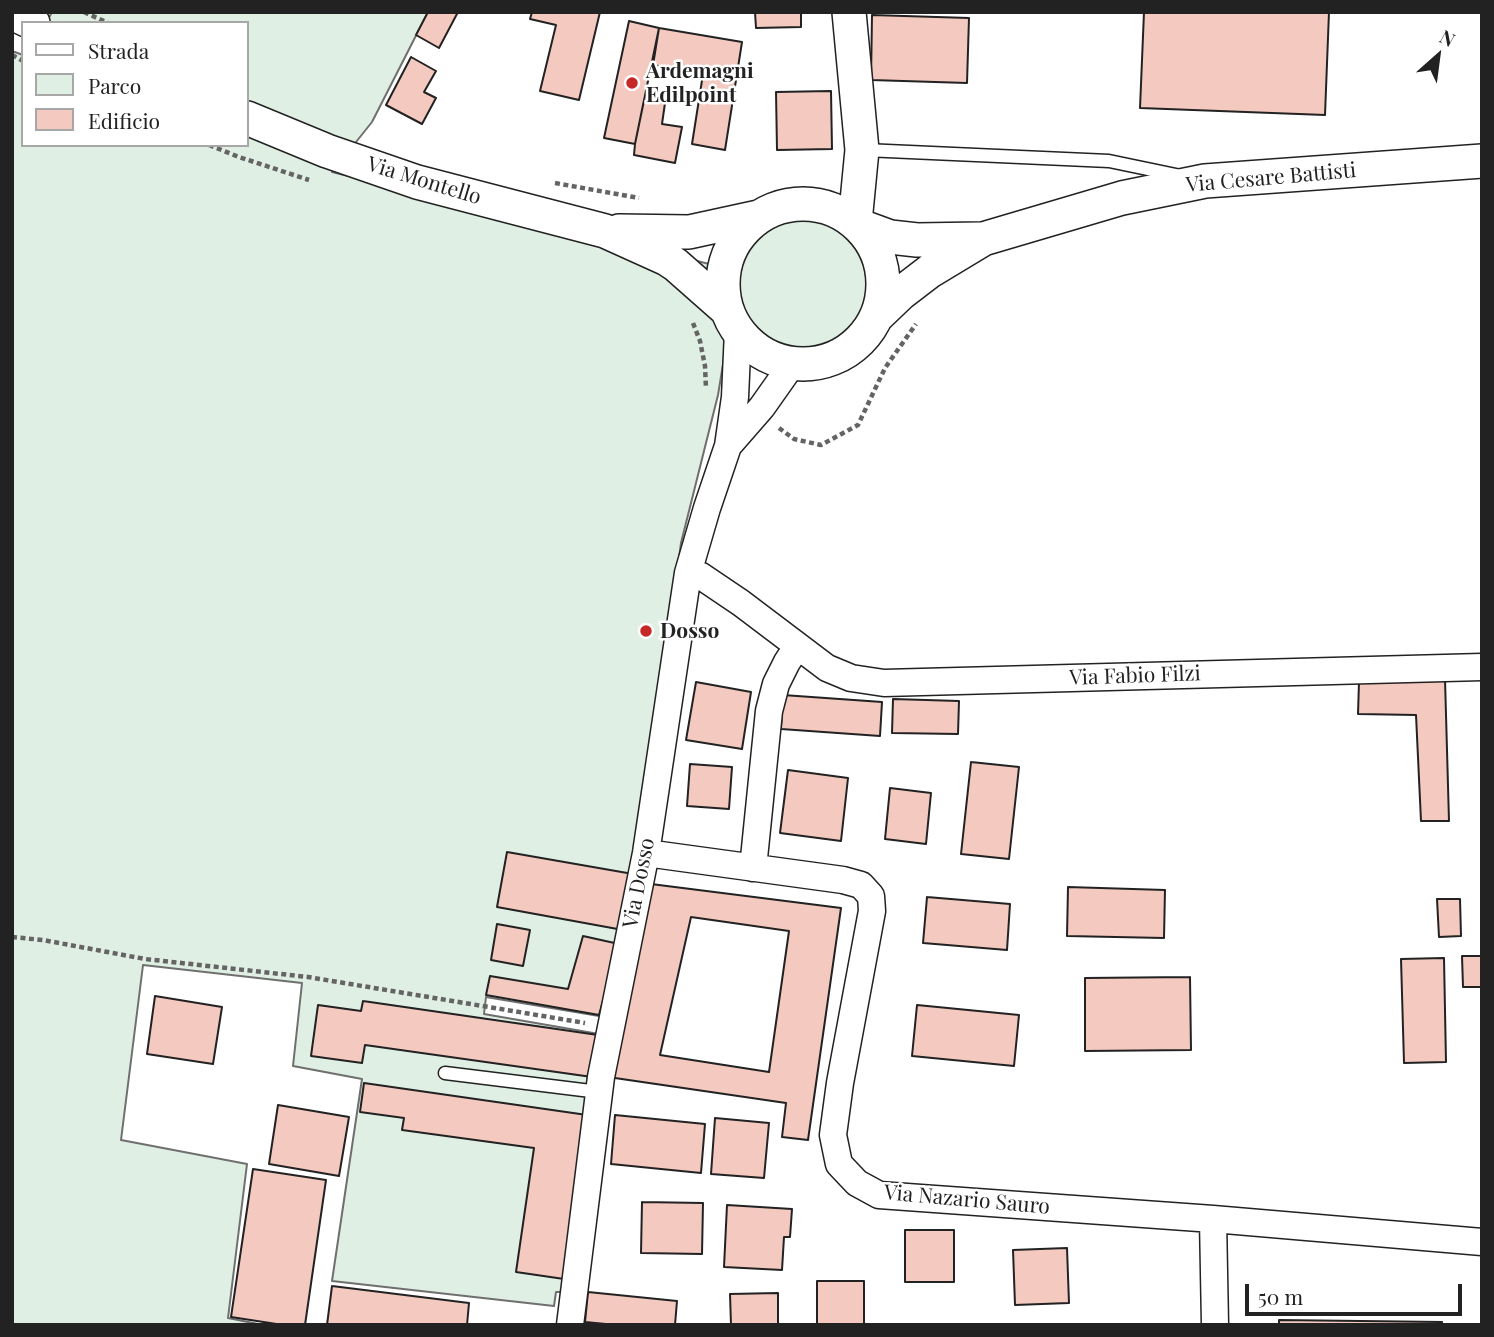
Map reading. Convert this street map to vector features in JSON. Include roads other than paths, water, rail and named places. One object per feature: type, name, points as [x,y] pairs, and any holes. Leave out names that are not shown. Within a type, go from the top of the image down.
[{"type":"street","points":[[849,12],[862,150],[857,224]]},
{"type":"street","points":[[12,13],[29,21]]},
{"type":"street","name":"Via Montello","points":[[248,118],[327,151],[417,182],[605,231],[676,265],[733,321]]},
{"type":"street","points":[[816,204],[862,150]]},
{"type":"street","name":"Via Cesare Battisti","points":[[877,316],[930,271],[983,239],[1122,198],[1205,181],[1482,160]]},
{"type":"street","points":[[816,204],[839,212],[857,224],[875,246],[883,269],[884,293],[877,316],[866,334],[852,348],[834,358],[814,363],[793,363],[772,358],[753,347],[733,321],[723,284],[727,259],[739,235],[758,217],[776,208],[816,204]]},
{"type":"street","name":"Via Montello","points":[[605,231],[689,232],[758,217]]},
{"type":"street","name":"Via Cesare Battisti","points":[[857,224],[890,237],[917,240],[983,239]]},
{"type":"street","name":"Via Dosso","points":[[571,1317],[598,1093],[646,853],[688,573],[728,446],[735,397],[733,321]]},
{"type":"street","name":"Via Dosso","points":[[728,446],[762,407],[793,363]]},
{"type":"street","name":"Via Fabio Filzi","points":[[688,573],[701,576],[741,603],[827,668],[851,678],[884,683],[1482,667]]},
{"type":"street","points":[[752,868],[769,711],[776,684],[797,647]]},
{"type":"street","name":"Via Nazario Sauro","points":[[646,853],[843,880],[861,885],[871,896],[872,911],[833,1135],[839,1164],[857,1183],[879,1195],[1482,1242]]},
{"type":"street","points":[[1213,1219],[1215,1325]]},
{"type":"lane","points":[[862,150],[1109,161],[1205,181]]},
{"type":"lane","points":[[445,1073],[598,1093]]},
{"type":"place","name":"Ardemagni Edilpoint","points":[[632,83]]},
{"type":"place","name":"Dosso","points":[[646,631]]}]
